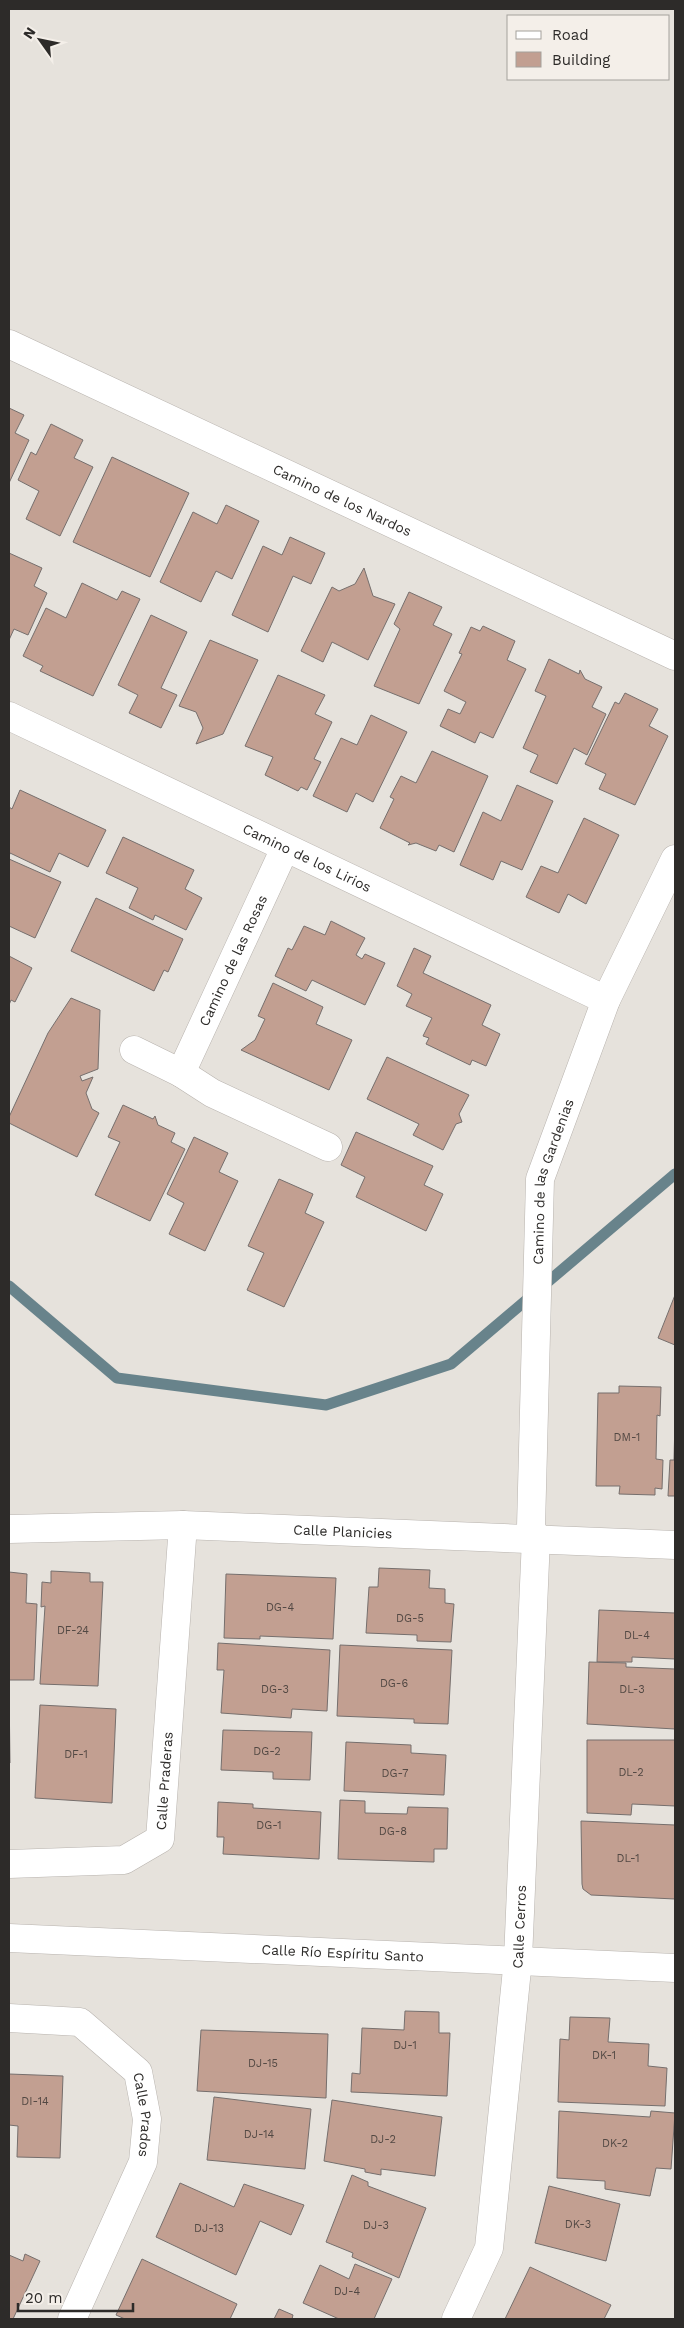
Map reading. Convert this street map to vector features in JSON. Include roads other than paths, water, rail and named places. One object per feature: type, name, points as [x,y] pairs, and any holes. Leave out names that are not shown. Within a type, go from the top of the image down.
[{"type":"street","name":"Camino de los Nardos","points":[[9,344],[675,656]]},
{"type":"street","name":"Camino de los Lirios","points":[[9,716],[606,1000]]},
{"type":"street","name":"Camino de las Rosas","points":[[181,1073],[285,848]]},
{"type":"street","name":"Camino de las Gardenias","points":[[533,1533],[540,1178],[606,1000],[675,859]]},
{"type":"street","points":[[134,1050],[181,1073],[212,1093],[328,1147]]},
{"type":"street","name":"Calle Planicies","points":[[9,1529],[183,1525],[533,1533],[675,1544]]},
{"type":"street","name":"Calle Praderas","points":[[9,1864],[124,1860],[160,1839],[183,1525]]},
{"type":"street","name":"Calle Cerros","points":[[456,2319],[489,2248],[518,1959],[533,1533]]},
{"type":"street","name":"Calle Río Espíritu Santo","points":[[9,1938],[518,1959],[675,1968]]},
{"type":"street","name":"Calle Prados","points":[[9,2018],[80,2022],[138,2072],[148,2119],[143,2162],[72,2319]]},
{"type":"waterway","points":[[9,1286],[117,1378],[326,1405],[451,1364],[675,1174]]}]
